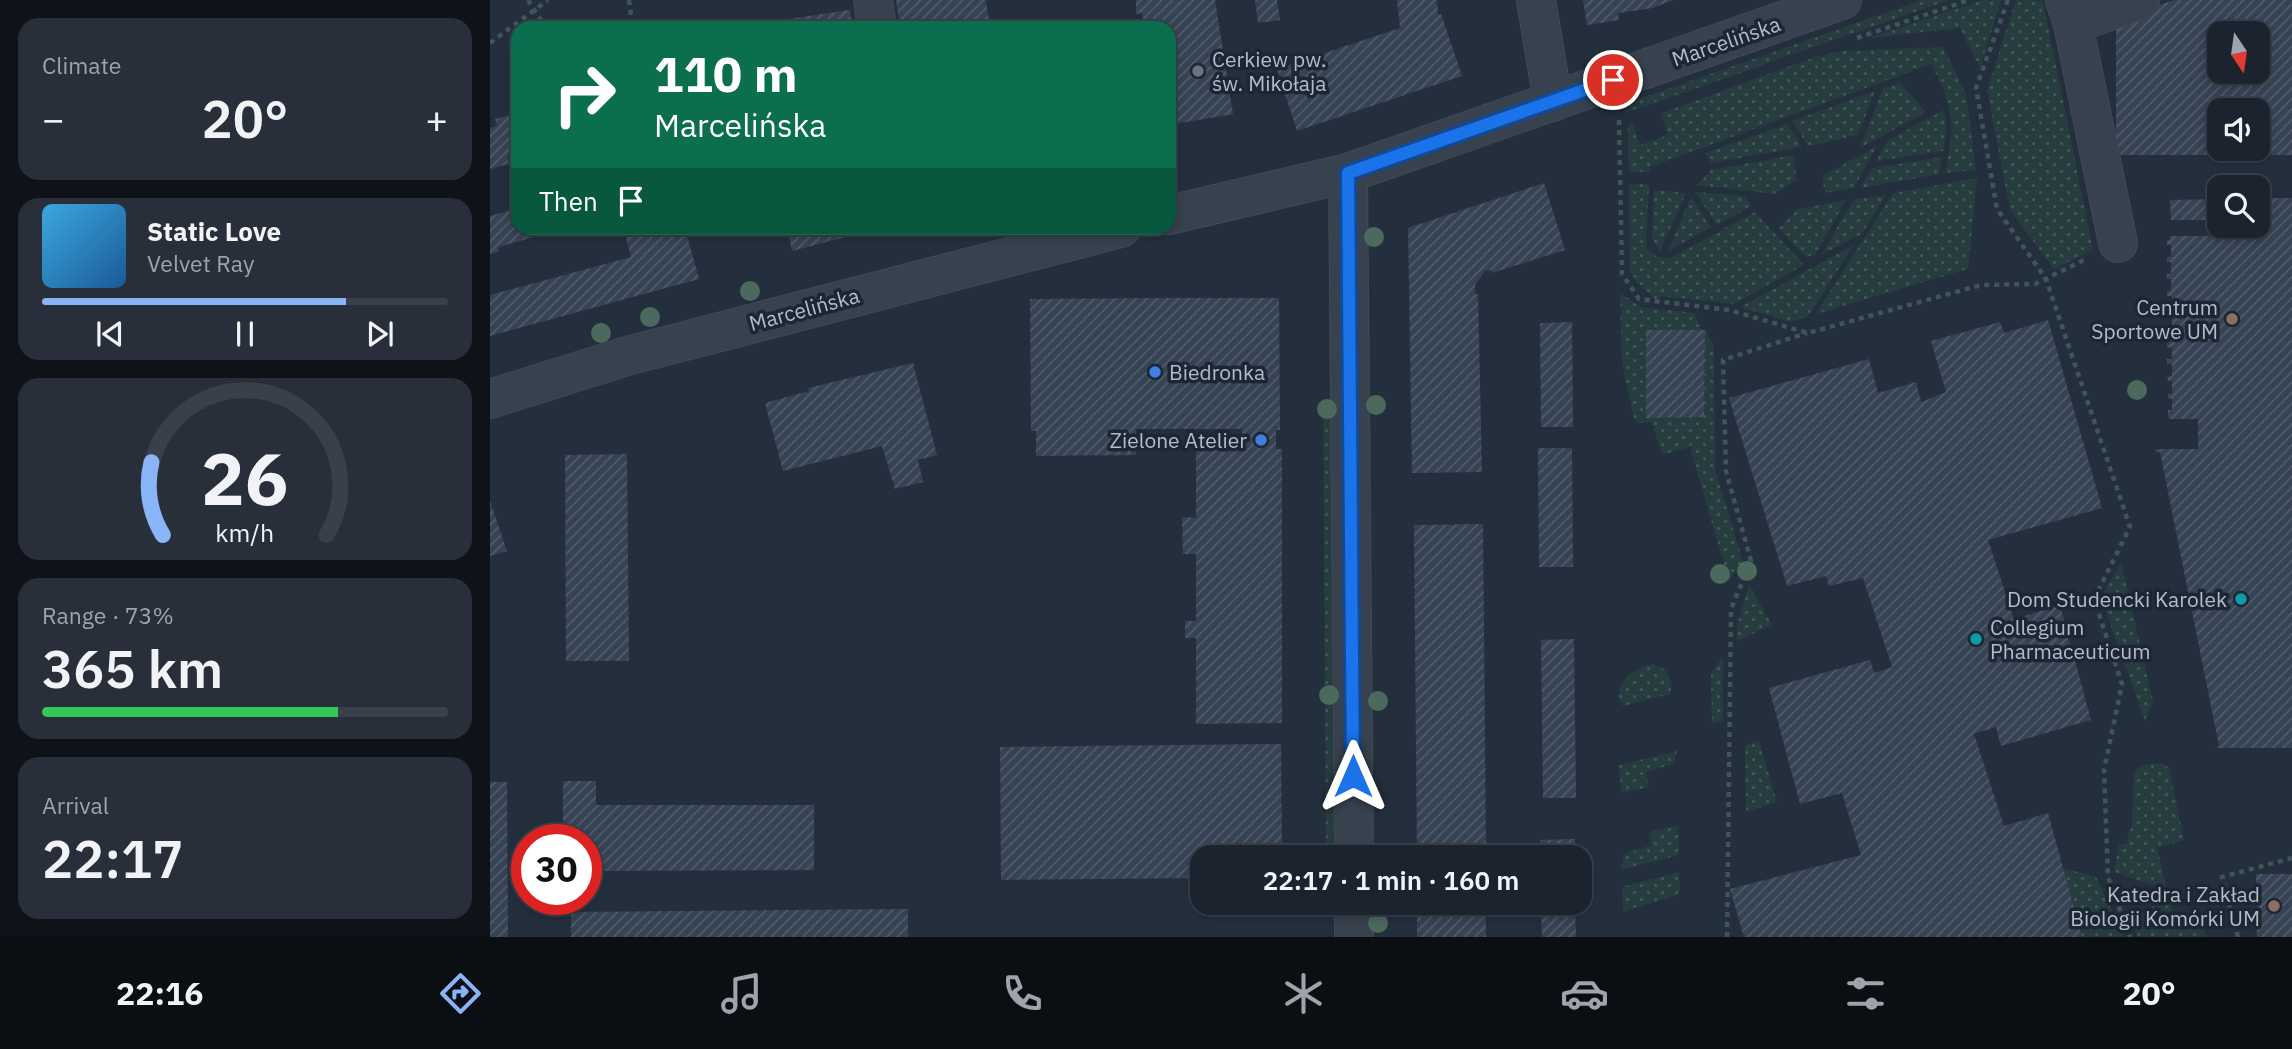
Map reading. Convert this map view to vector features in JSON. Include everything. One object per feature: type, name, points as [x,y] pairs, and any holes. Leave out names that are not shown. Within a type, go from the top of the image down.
[{"type":"street","points":[[873,0],[876,21]]},
{"type":"street","points":[[1536,0],[1553,102]]},
{"type":"street","points":[[2118,243],[2069,12],[2140,0]]},
{"type":"street","name":"Marcelińska","points":[[1176,213],[1348,173],[1553,102],[1822,3]]},
{"type":"street","points":[[1348,173],[1354,845]]},
{"type":"street","name":"Marcelińska","points":[[490,400],[627,356],[1094,235]]},
{"type":"street","points":[[1354,915],[1354,937]]},
{"type":"path","points":[[528,0],[542,21]]},
{"type":"path","points":[[519,21],[548,0]]},
{"type":"path","points":[[629,0],[632,21]]},
{"type":"path","points":[[2008,0],[1976,88],[1997,209],[2046,279],[2130,527],[2094,599],[2122,684],[2104,770],[2108,877],[2130,937]]},
{"type":"path","points":[[490,43],[511,27]]},
{"type":"path","points":[[1619,120],[1622,274],[1639,299],[1729,310],[1808,333]]},
{"type":"path","points":[[1727,937],[1731,609],[1751,561],[1726,471],[1723,360],[1808,333],[1981,285],[2035,284],[2118,243]]},
{"type":"path","points":[[2238,937],[2222,877],[2292,858]]},
{"type":"green space","points":[[1922,0],[1949,0],[1622,114],[1636,100]]},
{"type":"green space","points":[[1982,0],[2001,0],[1980,68],[1960,28],[1869,38]]},
{"type":"green space","points":[[2016,0],[2043,1],[2093,250],[2054,269],[2010,210],[1987,90]]},
{"type":"green space","points":[[1943,47],[1966,94],[1976,170],[1945,173],[1951,117],[1945,94],[1931,64],[1650,167],[1649,172],[1629,172],[1628,127],[1632,122],[1640,145],[1668,135],[1661,113],[1818,56],[1844,51]]},
{"type":"green space","points":[[1900,83],[1926,112],[1860,148],[1883,88]]},
{"type":"green space","points":[[1875,91],[1858,135],[1808,146],[1792,121]]},
{"type":"green space","points":[[1944,110],[1947,129],[1943,151],[1876,161],[1888,140]]},
{"type":"green space","points":[[1787,124],[1802,147],[1711,163],[1705,153]]},
{"type":"green space","points":[[1877,146],[1854,188],[1825,193],[1822,176]]},
{"type":"green space","points":[[1793,155],[1797,180],[1774,194],[1697,185],[1711,170]]},
{"type":"green space","points":[[1942,157],[1939,174],[1861,188],[1872,168]]},
{"type":"green space","points":[[1977,178],[1968,269],[1816,314],[1893,193]]},
{"type":"green space","points":[[1629,184],[1649,184],[1646,248],[1657,257],[1670,258],[1755,212],[1804,265],[1734,304],[1662,296],[1655,299],[1637,283],[1630,270]]},
{"type":"green space","points":[[1654,190],[1686,193],[1660,251],[1652,238]]},
{"type":"green space","points":[[1695,192],[1744,196],[1752,206],[1717,225]]},
{"type":"green space","points":[[1886,195],[1862,234],[1822,254],[1854,199]]},
{"type":"green space","points":[[1691,197],[1711,227],[1668,251]]},
{"type":"green space","points":[[1846,200],[1815,255],[1806,257],[1778,228],[1798,209]]},
{"type":"green space","points":[[1854,245],[1808,316],[1790,322],[1740,307]]},
{"type":"green space","points":[[1620,293],[1641,307],[1694,313],[1702,330],[1646,331],[1646,418],[1704,417],[1705,330],[1714,347],[1715,469],[1743,562],[1729,581],[1690,447],[1662,455],[1652,422],[1638,423],[1634,419],[1622,362]]},
{"type":"green space","points":[[1323,402],[1331,402],[1333,845],[1326,845]]},
{"type":"green space","points":[[2121,562],[2153,701],[2145,721],[2101,598]]},
{"type":"green space","points":[[1749,585],[1772,625],[1737,641],[1737,626]]},
{"type":"green space","points":[[1723,656],[1723,721],[1712,724],[1711,674]]},
{"type":"green space","points":[[1654,664],[1666,670],[1672,685],[1670,694],[1623,706],[1619,699],[1621,684],[1632,673]]},
{"type":"green space","points":[[1759,741],[1777,802],[1746,812],[1745,745]]},
{"type":"green space","points":[[1677,751],[1673,764],[1646,772],[1649,787],[1621,793],[1619,765]]},
{"type":"green space","points":[[2161,763],[2169,768],[2184,840],[2157,848],[2167,890],[2114,872],[2119,845],[2127,844],[2128,833],[2132,827],[2134,772],[2143,765]]},
{"type":"green space","points":[[1678,825],[1679,855],[1621,870],[1624,854],[1652,845],[1649,832]]},
{"type":"green space","points":[[2063,868],[2096,877],[2124,937],[2082,937]]},
{"type":"green space","points":[[1679,872],[1680,892],[1677,895],[1623,912],[1622,887]]},
{"type":"green space","points":[[2169,899],[2176,928],[2202,921],[2207,937],[2138,937],[2131,920]]},
{"type":"building","points":[[896,0],[986,0],[989,21],[899,21]]},
{"type":"building","name":"Cerkiew pw. św. Mikołaja","points":[[1136,0],[1215,0],[1233,114],[1176,124],[1176,21],[1143,21],[1142,13],[1136,14]]},
{"type":"building","points":[[1255,0],[1277,0],[1280,20],[1258,23]]},
{"type":"building","points":[[1397,0],[1437,0],[1438,15],[1441,14],[1462,76],[1297,131],[1277,69],[1400,28]]},
{"type":"building","points":[[1583,0],[1673,0],[1653,8],[1618,13],[1619,20],[1587,25]]},
{"type":"building","points":[[2174,0],[2292,0],[2292,155],[2270,155],[2270,98],[2207,98],[2207,155],[2116,155],[2116,20]]},
{"type":"building","points":[[850,10],[851,21],[774,21]]},
{"type":"building","points":[[511,115],[511,156],[507,157],[509,164],[490,169],[490,128],[497,126],[495,119]]},
{"type":"building","points":[[1544,183],[1565,250],[1492,273],[1491,270],[1485,271],[1475,285],[1475,294],[1478,294],[1482,472],[1412,473],[1408,228]]},
{"type":"building","points":[[2270,198],[2292,198],[2292,748],[2215,748],[2219,746],[2160,452],[2155,449],[2198,449],[2198,419],[2169,419],[2168,415],[2168,410],[2172,410],[2172,399],[2168,398],[2168,393],[2172,394],[2172,381],[2168,381],[2167,377],[2172,376],[2172,364],[2167,364],[2167,359],[2172,359],[2172,347],[2167,348],[2167,342],[2172,342],[2172,330],[2167,330],[2167,325],[2172,325],[2172,313],[2167,313],[2167,308],[2172,308],[2172,296],[2167,296],[2167,291],[2171,291],[2171,279],[2167,279],[2167,274],[2171,274],[2171,262],[2167,262],[2167,257],[2171,257],[2171,245],[2167,245],[2170,236],[2270,238]]},
{"type":"building","points":[[2207,199],[2207,220],[2171,220],[2170,200]]},
{"type":"building","points":[[511,210],[511,235],[542,235],[498,247],[499,252],[490,254],[490,216]]},
{"type":"building","points":[[625,235],[687,235],[699,279],[490,336],[490,295],[631,257]]},
{"type":"building","points":[[789,235],[853,235],[792,251]]},
{"type":"building","points":[[1279,298],[1280,430],[1276,430],[1276,449],[1282,449],[1282,723],[1196,724],[1196,638],[1185,638],[1185,621],[1196,621],[1196,554],[1183,554],[1182,517],[1196,518],[1196,449],[1242,449],[1242,429],[1136,429],[1136,455],[1036,456],[1036,431],[1031,431],[1030,299]]},
{"type":"building","name":"Collegium Pharmaceuticum","points":[[2048,320],[2102,508],[1988,540],[2014,619],[2060,605],[2091,720],[2001,746],[1996,727],[1974,734],[2004,826],[2048,813],[2082,937],[1744,937],[1730,889],[1861,855],[1842,793],[1800,804],[1769,688],[1870,660],[1874,673],[1892,667],[1863,578],[1829,586],[1826,576],[1787,586],[1729,398],[1869,359],[1878,393],[1916,382],[1921,402],[1946,392],[1931,341],[2000,322],[2004,333]]},
{"type":"building","points":[[1572,322],[1573,427],[1541,427],[1540,323]]},
{"type":"building","points":[[1646,330],[1705,330],[1704,417],[1646,418]]},
{"type":"building","points":[[913,363],[937,455],[918,460],[923,482],[895,489],[882,446],[783,471],[765,403],[809,391],[808,388]]},
{"type":"building","points":[[1538,448],[1572,448],[1573,567],[1539,567]]},
{"type":"building","points":[[627,454],[629,661],[566,661],[565,455]]},
{"type":"building","points":[[490,501],[507,551],[490,556]]},
{"type":"building","points":[[1483,524],[1486,845],[1417,845],[1414,525]]},
{"type":"building","points":[[1574,639],[1576,798],[1543,798],[1541,640]]},
{"type":"building","points":[[1281,744],[1282,845],[1190,845],[1190,878],[1001,880],[1000,747]]},
{"type":"building","points":[[563,781],[596,781],[596,805],[814,805],[814,870],[602,871],[602,824],[563,824]]},
{"type":"building","points":[[490,782],[507,782],[508,937],[490,937]]},
{"type":"building","points":[[1575,839],[1575,845],[1540,845],[1540,840]]},
{"type":"building","name":"Katedra i Zakład Biologii Komórki UM","points":[[2256,874],[2292,874],[2292,937],[2257,937]]},
{"type":"building","points":[[908,909],[908,937],[571,937],[571,915],[602,915],[602,912]]},
{"type":"building","points":[[1417,915],[1486,915],[1486,937],[1417,937]]},
{"type":"building","points":[[1541,915],[1575,915],[1576,937],[1542,937]]},
{"type":"place","name":"Cerkiew pw. św. Mikołaja","points":[[1198,71]]},
{"type":"place","name":"Centrum Sportowe UM","points":[[2232,319]]},
{"type":"place","name":"Biedronka","points":[[1155,372]]},
{"type":"place","name":"Zielone Atelier","points":[[1261,440]]},
{"type":"place","name":"Dom Studencki Karolek","points":[[2241,599]]},
{"type":"place","name":"Collegium Pharmaceuticum","points":[[1976,639]]},
{"type":"place","name":"Katedra i Zakład Biologii Komórki UM","points":[[2274,906]]},
{"type":"route","points":[[1353,776],[1348,173],[1613,80]]}]
